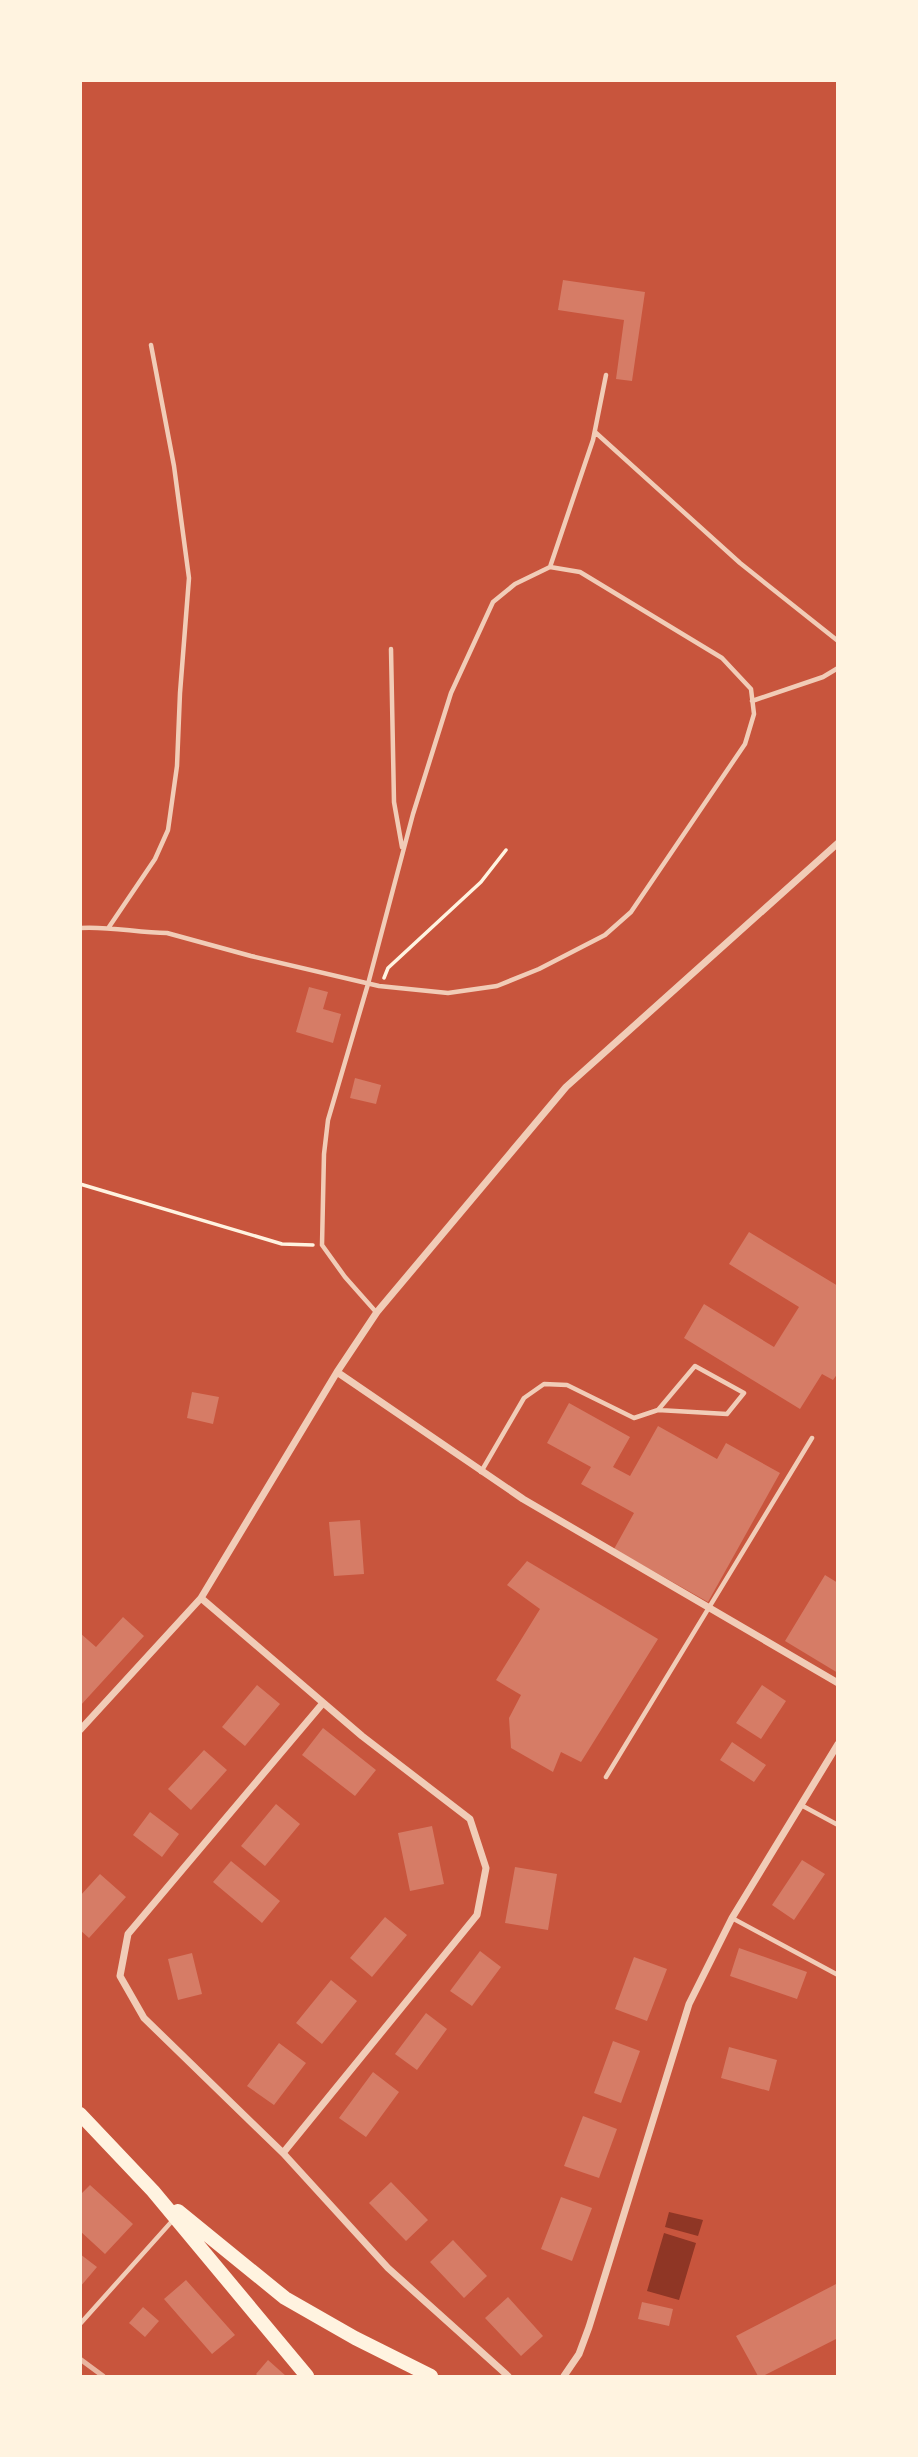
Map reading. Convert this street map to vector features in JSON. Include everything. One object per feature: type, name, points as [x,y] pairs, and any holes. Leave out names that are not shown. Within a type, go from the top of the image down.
[{"type":"main road","points":[[80,2114],[153,2191],[307,2376]]},
{"type":"main road","points":[[153,2191],[285,2298],[355,2339],[431,2376]]},
{"type":"street","points":[[80,1730],[201,1598],[337,1371],[377,1312],[566,1087],[838,843]]},
{"type":"street","points":[[337,1371],[481,1472],[544,1512],[838,1683]]},
{"type":"street","points":[[201,1598],[362,1736],[470,1819],[486,1868],[477,1915],[283,2153]]},
{"type":"street","points":[[323,1703],[128,1934],[120,1976],[144,2018],[283,2153],[388,2268],[508,2376]]},
{"type":"street","points":[[564,2376],[579,2354],[589,2327],[689,2004],[732,1918],[838,1744]]},
{"type":"lane","points":[[109,927],[155,859],[169,830],[177,766],[189,578],[174,466],[151,345]]},
{"type":"lane","points":[[550,567],[594,432],[606,375]]},
{"type":"lane","points":[[594,432],[740,563],[838,641]]},
{"type":"lane","points":[[80,928],[109,927],[138,933],[167,933],[368,984],[379,986],[448,993],[497,986],[539,969],[605,935],[631,912],[746,744],[754,714],[751,689],[722,658],[580,572],[550,567],[515,584],[493,601],[451,693],[403,851],[368,984],[328,1120],[324,1154],[322,1245],[345,1277],[377,1312]]},
{"type":"lane","points":[[391,649],[394,802],[403,851]]},
{"type":"lane","points":[[752,701],[823,677],[838,668]]},
{"type":"lane","points":[[481,1472],[524,1398],[544,1384],[567,1385],[634,1418],[658,1410],[727,1414],[744,1393],[695,1366],[658,1410]]},
{"type":"lane","points":[[606,1777],[812,1438]]},
{"type":"lane","points":[[801,1805],[838,1825]]},
{"type":"lane","points":[[732,1918],[838,1975]]},
{"type":"lane","points":[[80,2324],[175,2218]]},
{"type":"path","points":[[379,986],[388,968],[481,882],[506,850]]},
{"type":"path","points":[[80,1184],[282,1244],[322,1245]]},
{"type":"shaded area","points":[[669,2212],[703,2220],[698,2236],[665,2227]]},
{"type":"shaded area","points":[[664,2233],[696,2243],[679,2300],[647,2291]]},
{"type":"building","points":[[563,280],[645,292],[632,381],[616,379],[624,320],[558,310]]},
{"type":"building","points":[[309,987],[328,992],[323,1009],[341,1014],[333,1043],[296,1032]]},
{"type":"building","points":[[355,1078],[381,1085],[376,1104],[350,1098]]},
{"type":"building","points":[[749,1232],[838,1286],[838,1373],[833,1380],[822,1374],[800,1409],[684,1338],[704,1304],[774,1347],[799,1307],[729,1264]]},
{"type":"building","points":[[192,1392],[219,1397],[213,1424],[187,1418]]},
{"type":"building","points":[[569,1403],[630,1437],[613,1467],[630,1476],[658,1426],[717,1459],[726,1443],[780,1473],[708,1602],[614,1549],[634,1513],[581,1484],[591,1467],[547,1443]]},
{"type":"building","points":[[360,1520],[364,1574],[334,1576],[329,1522]]},
{"type":"building","points":[[527,1561],[658,1639],[581,1762],[561,1752],[553,1772],[511,1748],[509,1718],[521,1695],[496,1680],[540,1609],[507,1585]]},
{"type":"building","points":[[825,1575],[838,1583],[838,1673],[785,1641]]},
{"type":"building","points":[[123,1617],[144,1636],[80,1706],[80,1633],[96,1647]]},
{"type":"building","points":[[257,1685],[280,1704],[245,1746],[222,1727]]},
{"type":"building","points":[[762,1685],[786,1701],[761,1739],[736,1723]]},
{"type":"building","points":[[323,1728],[376,1770],[355,1796],[302,1755]]},
{"type":"building","points":[[732,1742],[766,1765],[754,1782],[720,1760]]},
{"type":"building","points":[[204,1750],[227,1770],[191,1810],[168,1789]]},
{"type":"building","points":[[276,1804],[300,1824],[265,1866],[241,1846]]},
{"type":"building","points":[[150,1812],[179,1834],[162,1857],[133,1835]]},
{"type":"building","points":[[432,1826],[444,1884],[410,1891],[398,1833]]},
{"type":"building","points":[[802,1860],[825,1874],[794,1920],[772,1905]]},
{"type":"building","points":[[231,1861],[280,1901],[262,1923],[213,1882]]},
{"type":"building","points":[[515,1867],[557,1874],[548,1930],[505,1923]]},
{"type":"building","points":[[100,1874],[126,1897],[89,1938],[80,1930],[80,1896]]},
{"type":"building","points":[[385,1917],[407,1935],[372,1977],[350,1958]]},
{"type":"building","points":[[739,1948],[807,1972],[797,1999],[730,1976]]},
{"type":"building","points":[[480,1951],[501,1967],[472,2006],[450,1991]]},
{"type":"building","points":[[192,1953],[202,1994],[178,2000],[168,1959]]},
{"type":"building","points":[[634,1957],[667,1969],[647,2021],[615,2009]]},
{"type":"building","points":[[331,1980],[357,2001],[322,2044],[296,2023]]},
{"type":"building","points":[[426,2013],[447,2029],[417,2070],[395,2054]]},
{"type":"building","points":[[613,2041],[640,2051],[621,2103],[594,2093]]},
{"type":"building","points":[[279,2043],[306,2063],[274,2105],[247,2086]]},
{"type":"building","points":[[729,2047],[777,2060],[769,2091],[721,2078]]},
{"type":"building","points":[[373,2072],[399,2092],[366,2137],[339,2118]]},
{"type":"building","points":[[583,2116],[617,2129],[599,2178],[564,2166]]},
{"type":"building","points":[[391,2182],[428,2220],[406,2241],[369,2203]]},
{"type":"building","points":[[90,2185],[133,2224],[105,2254],[80,2231],[80,2195]]},
{"type":"building","points":[[561,2197],[592,2208],[572,2261],[541,2249]]},
{"type":"building","points":[[453,2240],[487,2276],[464,2298],[430,2262]]},
{"type":"building","points":[[80,2254],[97,2267],[80,2287]]},
{"type":"building","points":[[186,2280],[235,2335],[212,2354],[164,2299]]},
{"type":"building","points":[[838,2283],[838,2338],[763,2376],[758,2376],[736,2336]]},
{"type":"building","points":[[508,2297],[543,2336],[521,2356],[485,2318]]},
{"type":"building","points":[[642,2302],[673,2309],[669,2326],[638,2319]]},
{"type":"building","points":[[143,2307],[159,2321],[145,2337],[129,2323]]},
{"type":"building","points":[[268,2360],[286,2376],[258,2376],[256,2374]]},
{"type":"railway","points":[[80,2359],[103,2376]]}]
